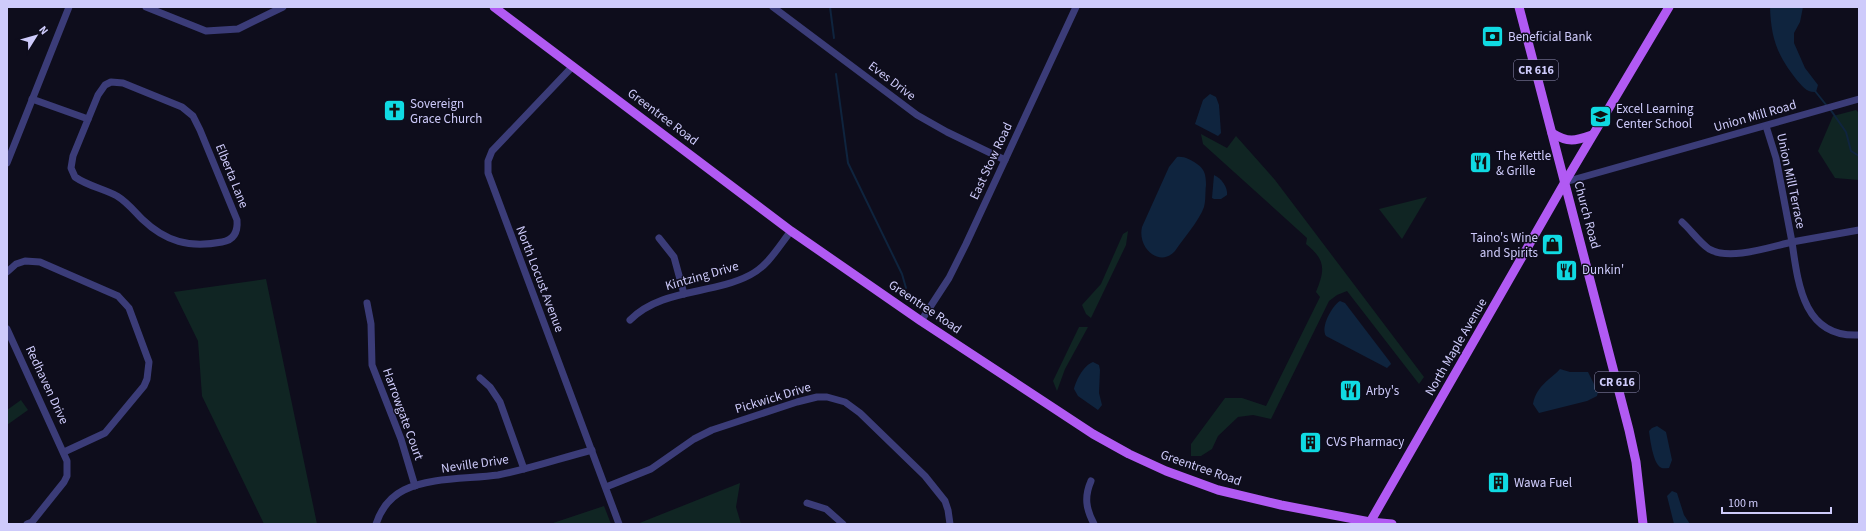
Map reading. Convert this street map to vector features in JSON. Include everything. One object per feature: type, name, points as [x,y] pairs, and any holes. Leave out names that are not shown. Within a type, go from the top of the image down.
[{"type":"main road","name":"Greentree Road","points":[[494,7],[791,231],[921,321],[1093,434],[1129,454],[1166,471],[1201,484],[1245,497],[1370,523],[1392,524]]},
{"type":"main road","name":"Church Road","points":[[1519,7],[1629,430],[1636,462],[1643,524]]},
{"type":"main road","name":"North Maple Avenue","points":[[1370,523],[1592,135],[1669,7]]},
{"type":"main road","points":[[1552,133],[1566,140],[1574,141],[1592,135]]},
{"type":"street","points":[[7,164],[69,7]]},
{"type":"street","points":[[146,7],[206,31],[238,30],[283,7]]},
{"type":"street","name":"Eves Drive","points":[[773,7],[922,118],[1005,160]]},
{"type":"street","name":"East Stow Road","points":[[921,321],[955,268],[1076,7]]},
{"type":"street","name":"North Locust Avenue","points":[[573,66],[492,151],[488,161],[488,173],[619,524]]},
{"type":"street","name":"Elberta Lane","points":[[111,82],[123,83],[188,111],[200,130],[234,214],[237,227],[234,237],[224,242],[202,244],[185,243],[169,239],[156,230],[118,197],[75,177],[71,168],[71,162],[88,119],[101,89],[111,82]]},
{"type":"street","points":[[32,99],[88,119]]},
{"type":"street","name":"Union Mill Road","points":[[1565,182],[1859,99]]},
{"type":"street","name":"Union Mill Terrace","points":[[1766,126],[1776,158],[1801,291],[1811,314],[1822,326],[1829,330],[1841,334],[1859,335]]},
{"type":"street","points":[[1682,222],[1703,244],[1717,252],[1744,252],[1792,242]]},
{"type":"street","name":"Union Mill Terrace","points":[[1792,242],[1859,230]]},
{"type":"street","name":"Kintzing Drive","points":[[630,320],[638,311],[653,303],[749,275],[770,258],[791,231]]},
{"type":"street","points":[[659,238],[674,257],[684,294]]},
{"type":"street","points":[[7,272],[16,264],[24,261],[40,262],[118,296],[129,308],[149,362],[147,379],[144,386],[105,433],[64,452]]},
{"type":"street","name":"Harrowgate Court","points":[[367,303],[371,324],[372,365],[401,439],[415,486]]},
{"type":"street","name":"Redhaven Drive","points":[[7,329],[68,461],[67,476],[64,482],[32,522],[27,524]]},
{"type":"street","points":[[480,378],[490,387],[500,402],[524,469]]},
{"type":"street","name":"Pickwick Drive","points":[[606,487],[651,469],[694,439],[712,430],[797,402],[817,397],[827,397],[845,402],[860,413],[925,476],[945,500],[950,524]]},
{"type":"street","name":"Neville Drive","points":[[376,524],[379,515],[390,500],[405,489],[415,486],[496,475],[524,469],[592,450]]},
{"type":"street","points":[[1091,481],[1086,497],[1087,507],[1094,524]]},
{"type":"street","points":[[807,503],[826,509],[844,524]]},
{"type":"green space","points":[[1856,110],[1859,113],[1859,180],[1835,178],[1818,151],[1833,116]]},
{"type":"green space","points":[[1201,134],[1227,148],[1236,136],[1275,180],[1424,377],[1419,384],[1347,291],[1337,295],[1329,301],[1271,419],[1253,415],[1238,417],[1218,436],[1212,449],[1201,456],[1191,456],[1191,444],[1225,398],[1242,398],[1266,406],[1320,297],[1316,292],[1322,271],[1320,260],[1313,250],[1306,244],[1307,238],[1203,144]]},
{"type":"green space","points":[[1427,197],[1402,239],[1379,209]]},
{"type":"green space","points":[[1128,231],[1126,245],[1091,318],[1086,314],[1082,305],[1101,284],[1123,234]]},
{"type":"green space","points":[[266,279],[317,524],[264,524],[202,396],[198,341],[174,292]]},
{"type":"green space","points":[[1079,327],[1088,327],[1065,369],[1057,391],[1053,381]]},
{"type":"green space","points":[[21,400],[28,410],[7,425],[7,410]]},
{"type":"green space","points":[[740,483],[736,507],[741,524],[637,524]]},
{"type":"green space","points":[[604,506],[611,524],[550,524]]},
{"type":"water","points":[[1770,7],[1803,7],[1800,22],[1794,33],[1794,43],[1805,68],[1818,85],[1816,92],[1807,90],[1796,79],[1784,62],[1776,46],[1772,28]]},
{"type":"water","points":[[1210,94],[1216,97],[1219,105],[1221,133],[1218,136],[1195,124],[1203,100]]},
{"type":"water","points":[[1177,157],[1190,160],[1200,166],[1203,170],[1206,182],[1205,204],[1191,230],[1175,251],[1169,256],[1157,256],[1146,248],[1141,235],[1142,227],[1169,167]]},
{"type":"water","points":[[1214,175],[1217,176],[1225,186],[1227,192],[1227,195],[1221,199],[1212,198]]},
{"type":"water","points":[[1340,301],[1345,303],[1390,362],[1391,364],[1387,368],[1326,336],[1325,327],[1330,312]]},
{"type":"water","points":[[1093,362],[1099,365],[1100,370],[1099,393],[1102,405],[1098,410],[1078,396],[1074,389],[1081,373]]},
{"type":"water","points":[[1560,369],[1570,372],[1588,372],[1598,392],[1597,396],[1587,401],[1539,413],[1533,404],[1537,392]]},
{"type":"water","points":[[1657,426],[1666,432],[1672,460],[1669,468],[1660,467],[1655,460],[1649,431]]},
{"type":"water","points":[[1672,491],[1677,493],[1684,515],[1690,524],[1674,524],[1667,496]]},
{"type":"waterway","points":[[830,7],[834,38]]},
{"type":"waterway","points":[[836,74],[848,163],[902,274],[906,288]]},
{"type":"waterway","points":[[1815,91],[1827,106]]},
{"type":"waterway","points":[[1830,109],[1846,132],[1851,151],[1859,156]]},
{"type":"place","name":"Beneficial Bank","points":[[1492,37]]},
{"type":"place","name":"Sovereign Grace Church","points":[[394,111]]},
{"type":"place","name":"Excel Learning Center School","points":[[1600,116]]},
{"type":"place","name":"The Kettle & Grille","points":[[1481,163]]},
{"type":"place","name":"Taino's Wine and Spirits","points":[[1553,245]]},
{"type":"place","name":"Dunkin'","points":[[1567,270]]},
{"type":"place","name":"Arby's","points":[[1351,391]]},
{"type":"place","name":"CVS Pharmacy","points":[[1311,442]]},
{"type":"place","name":"Wawa Fuel","points":[[1498,483]]}]
